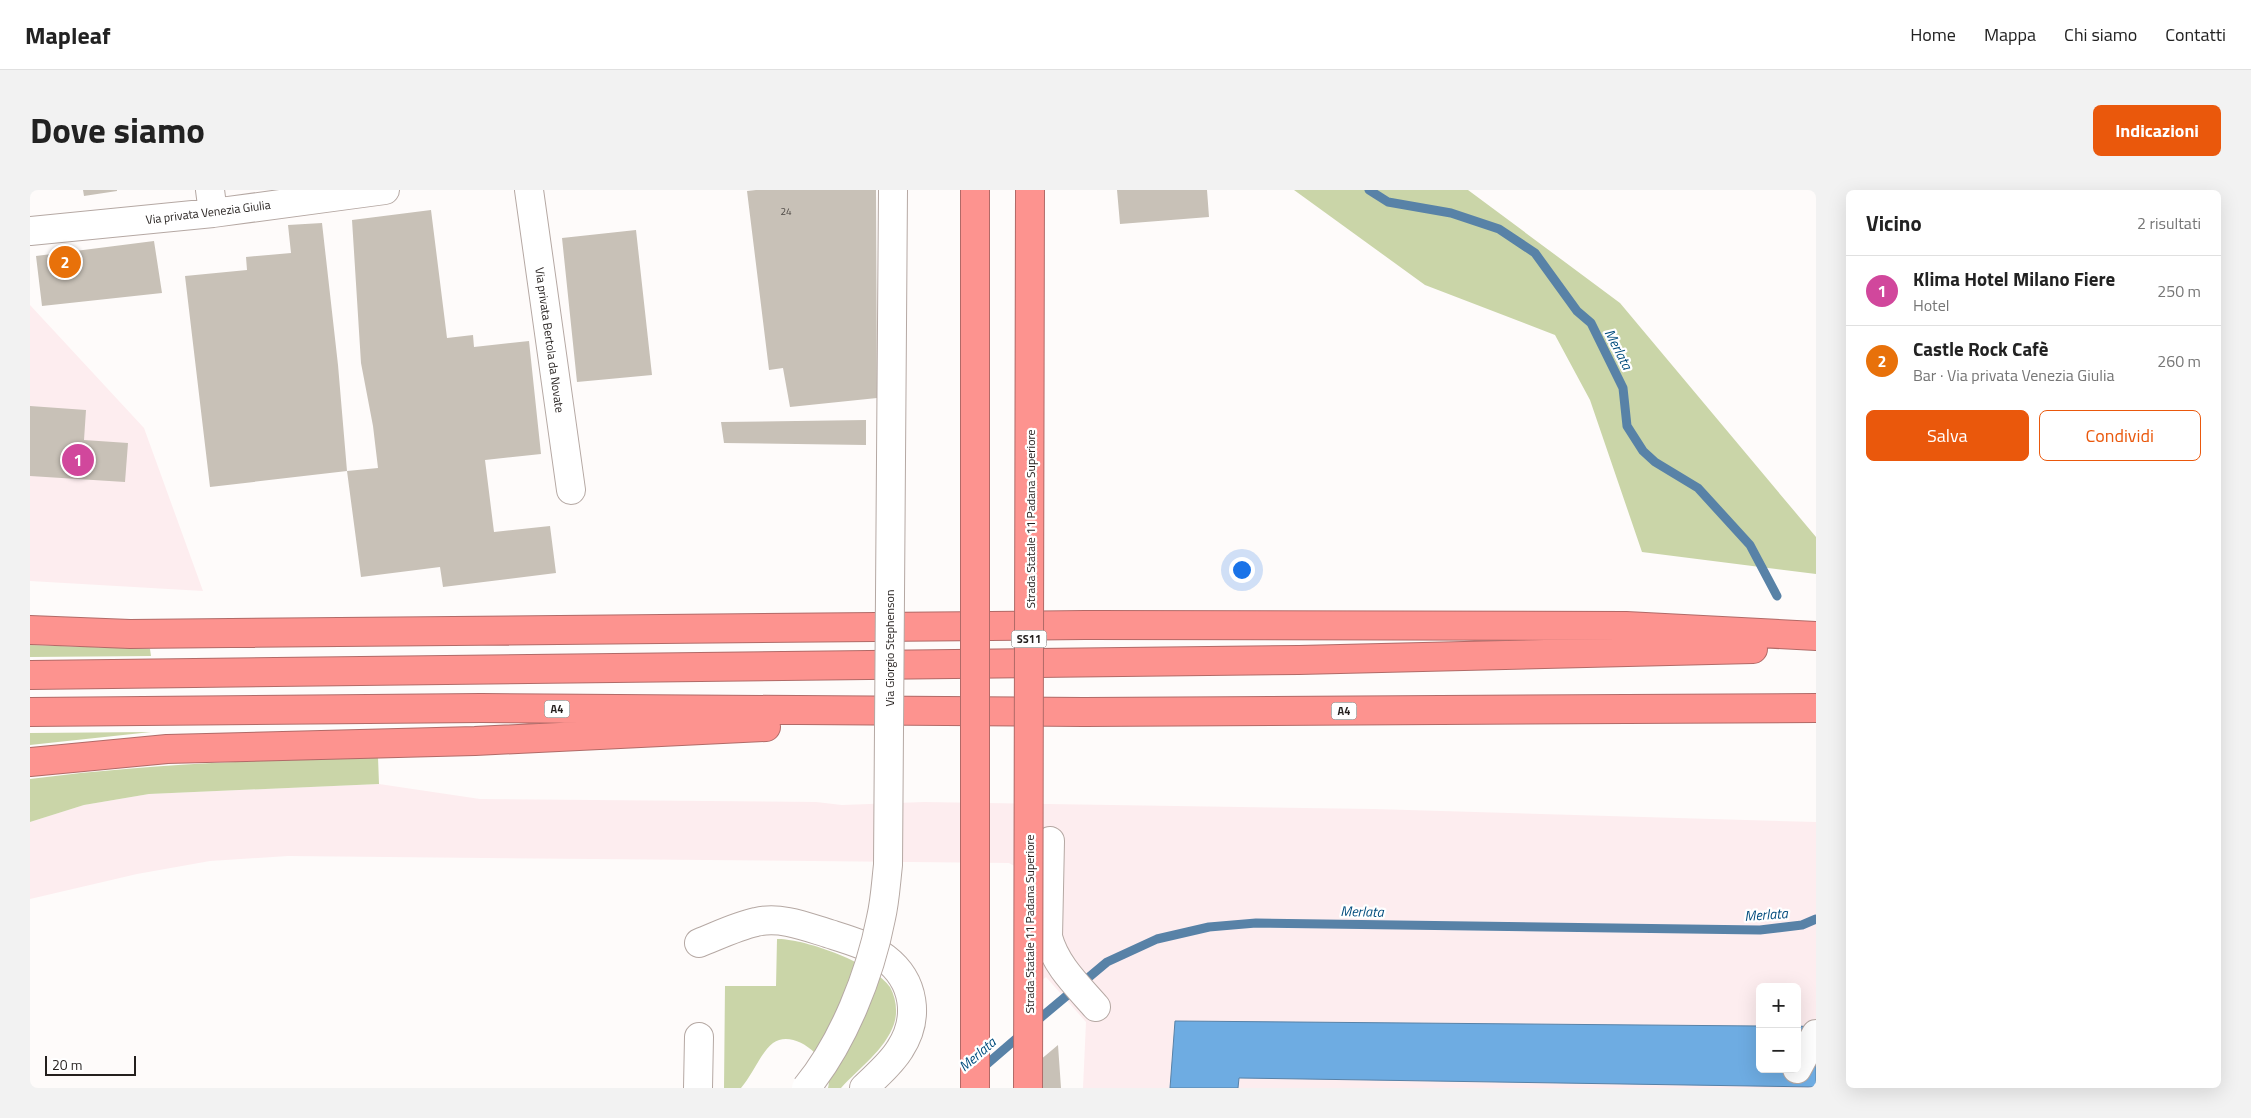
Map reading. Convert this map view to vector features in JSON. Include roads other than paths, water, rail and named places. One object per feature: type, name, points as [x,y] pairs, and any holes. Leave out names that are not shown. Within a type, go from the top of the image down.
[{"type":"highway","points":[[975,190],[975,1088]]},
{"type":"highway","name":"Strada Statale 11 Padana Superiore","points":[[1028,1088],[1030,190]]},
{"type":"highway","points":[[30,630],[130,634],[1085,624],[1607,626],[1816,636]]},
{"type":"highway","points":[[30,675],[1299,660],[1634,653],[1816,646]]},
{"type":"highway","name":"A4","points":[[30,712],[481,708],[1084,712],[1816,708]]},
{"type":"highway","points":[[30,762],[167,750],[475,741],[1084,712]]},
{"type":"street","name":"Via privata Venezia Giulia","points":[[30,231],[211,201],[385,190]]},
{"type":"street","name":"Via privata Bertola da Novate","points":[[529,190],[571,490]]},
{"type":"street","name":"Via Giorgio Stephenson","points":[[806,1088],[845,1026],[866,977],[881,918],[888,865],[892,190]]},
{"type":"street","points":[[1050,841],[1048,937],[1052,952],[1059,964],[1096,1008]]},
{"type":"street","points":[[699,943],[756,921],[793,922],[857,943],[885,958],[899,972],[911,992],[913,1013],[909,1032],[900,1050],[864,1088]]},
{"type":"street","points":[[1792,1078],[1816,1034]]},
{"type":"street","points":[[698,1037],[698,1088]]},
{"type":"water","points":[[1175,1021],[1756,1026],[1756,1073],[1801,1073],[1801,1026],[1816,1027],[1816,1087],[1239,1078],[1238,1088],[1170,1088]]},
{"type":"waterway","name":"Merlata","points":[[1369,190],[1388,202],[1451,213],[1499,229],[1535,253],[1577,311],[1591,323],[1623,388],[1627,426],[1643,451],[1655,462],[1698,488],[1750,545],[1777,596]]},
{"type":"waterway","name":"Merlata","points":[[1033,1024],[1107,962],[1157,939],[1209,927],[1256,923],[1760,930],[1802,925],[1816,919]]},
{"type":"waterway","name":"Merlata","points":[[980,1070],[1023,1033]]},
{"type":"place","name":"Castle Rock Cafè","points":[[65,262]]},
{"type":"place","name":"Klima Hotel Milano Fiere","points":[[78,460]]}]
